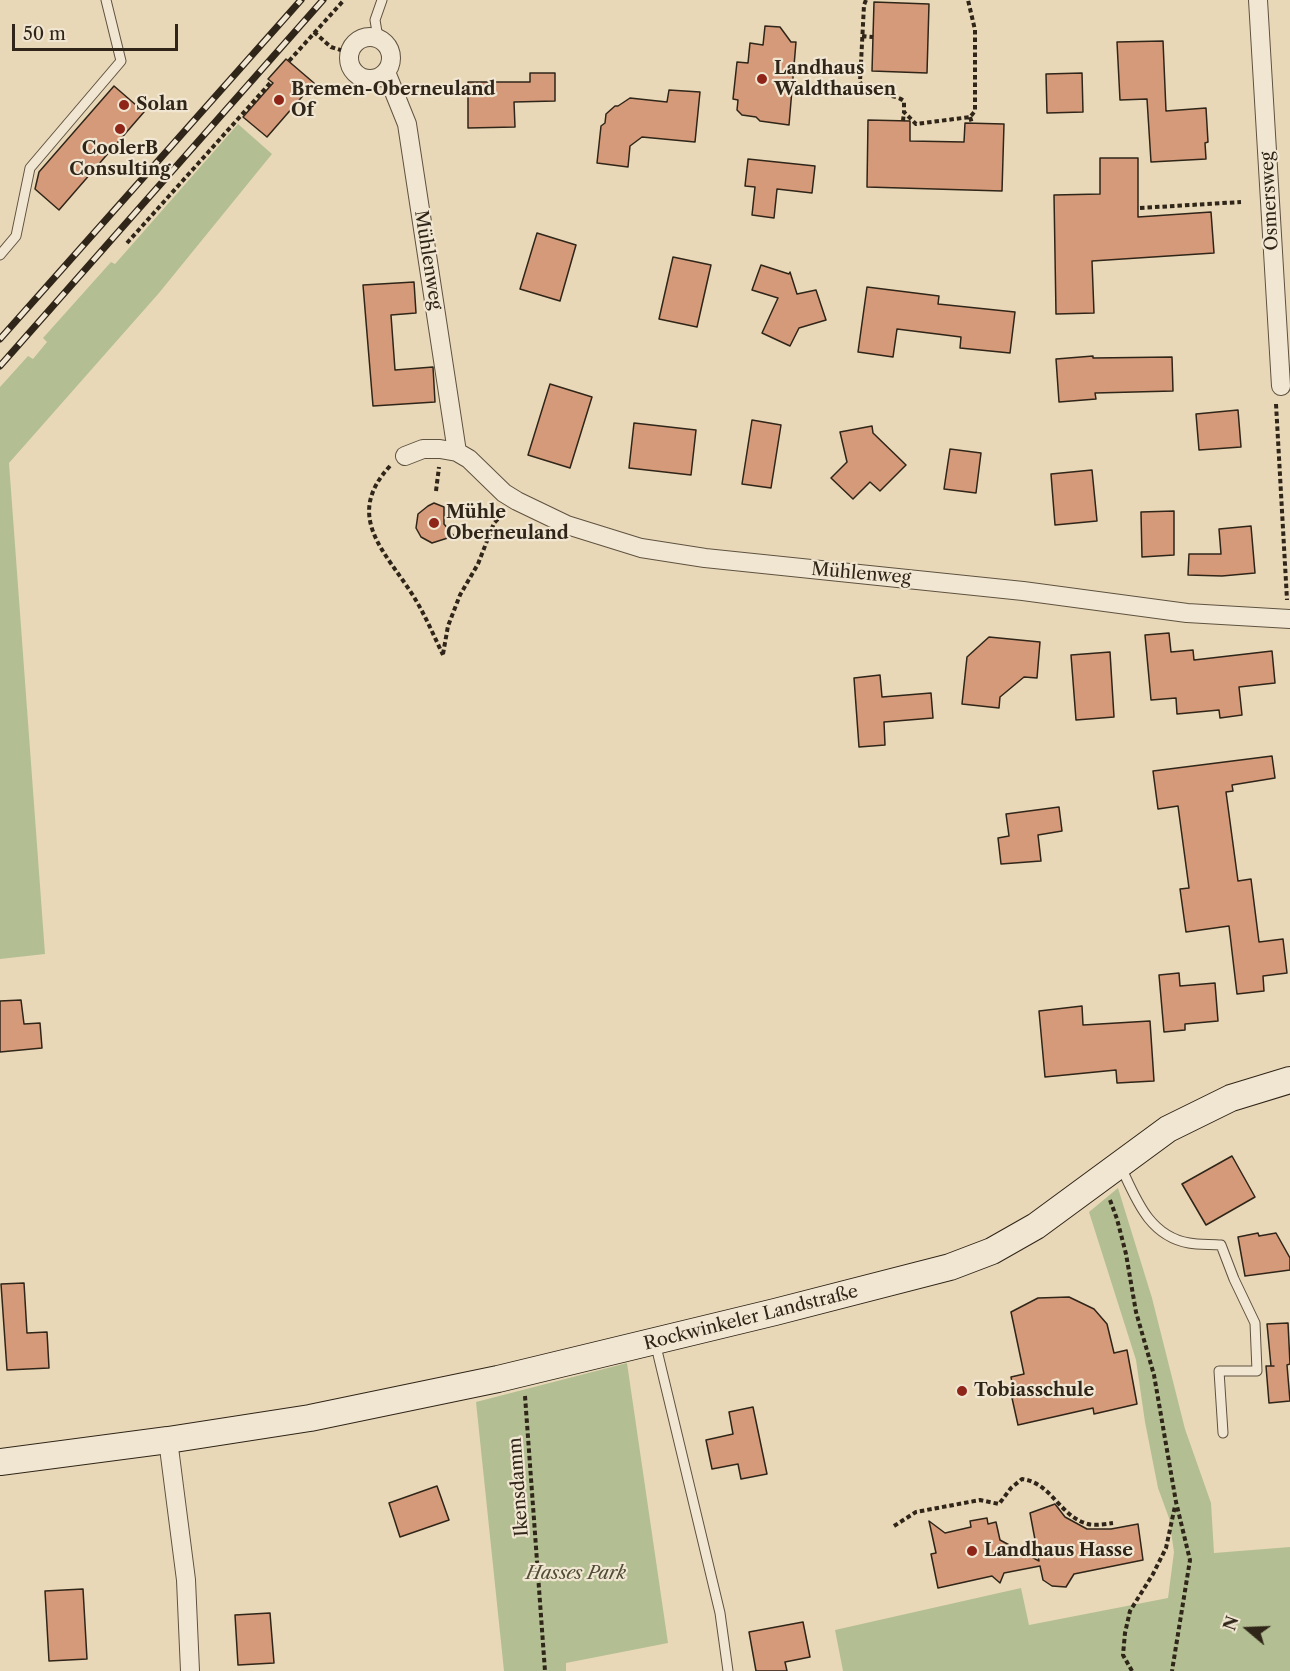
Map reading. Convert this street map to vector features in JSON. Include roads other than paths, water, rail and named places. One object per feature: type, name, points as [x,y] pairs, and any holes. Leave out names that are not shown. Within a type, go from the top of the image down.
[{"type":"main road","name":"Rockwinkeler Landstraße","points":[[0,1462],[168,1440],[310,1418],[523,1374],[950,1267],[992,1251],[1036,1226],[1168,1129],[1232,1098],[1290,1080]]},
{"type":"street","name":"Osmersweg","points":[[1258,0],[1281,386]]},
{"type":"street","points":[[378,38],[363,37],[357,41],[350,53],[351,67],[361,77],[375,79],[386,72]]},
{"type":"street","name":"Mühlenweg","points":[[378,38],[388,46],[391,52],[390,66],[386,72],[407,124],[457,452],[469,459],[504,493],[567,525],[641,548],[705,558],[1023,591],[1187,613],[1289,612]]},
{"type":"street","points":[[405,456],[423,449],[457,452]]},
{"type":"street","points":[[168,1440],[186,1580],[190,1671]]},
{"type":"lane","points":[[0,255],[16,236],[30,168],[122,61],[106,0]]},
{"type":"lane","points":[[378,38],[375,20],[382,0]]},
{"type":"lane","points":[[1111,1171],[1144,1214],[1163,1233],[1188,1243],[1221,1245],[1255,1323],[1257,1371],[1219,1371],[1223,1433]]},
{"type":"lane","points":[[656,1342],[720,1613],[728,1671]]},
{"type":"railway","points":[[0,339],[301,0]]},
{"type":"railway","points":[[0,366],[323,0]]},
{"type":"place","name":"Landhaus Waldthausen","points":[[762,79]]},
{"type":"place","name":"Bremen-Oberneuland Of","points":[[279,100]]},
{"type":"place","name":"Solan","points":[[124,105]]},
{"type":"place","name":"CoolerB Consulting","points":[[120,129]]},
{"type":"place","name":"Mühle Oberneuland","points":[[434,523]]},
{"type":"place","name":"Tobiasschule","points":[[962,1391]]},
{"type":"place","name":"Landhaus Hasse","points":[[972,1551]]},
{"type":"park label","name":"Hasses Park","points":[[576,1574]]}]
